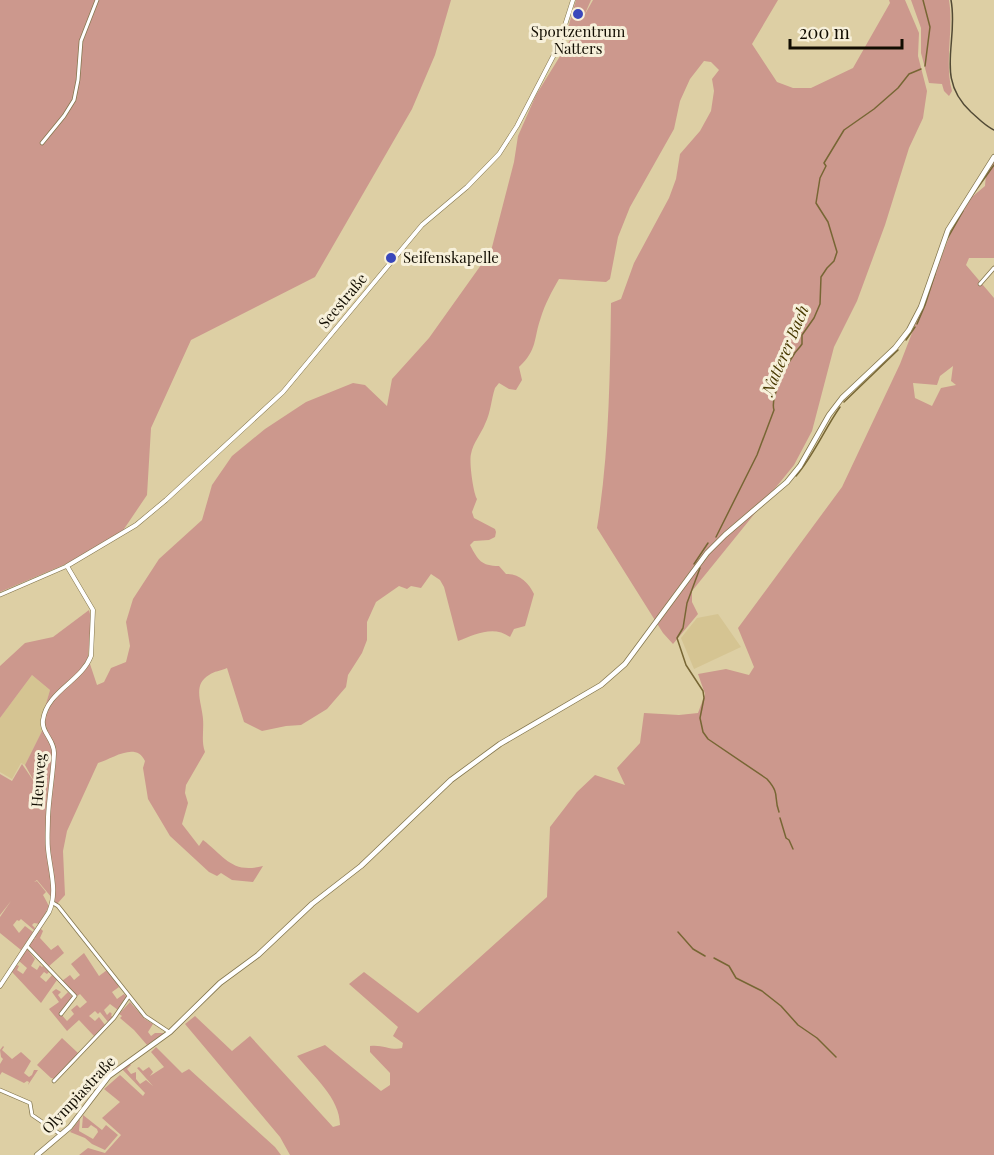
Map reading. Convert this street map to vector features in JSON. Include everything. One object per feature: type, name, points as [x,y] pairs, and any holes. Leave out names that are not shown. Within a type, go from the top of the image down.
[{"type":"main road","name":"Olympiastraße","points":[[37,1155],[62,1136],[75,1122],[109,1076],[170,1032],[220,983],[258,955],[301,913],[374,855],[424,804],[461,772],[500,744],[593,690],[609,679],[624,664],[707,553],[725,534],[787,482],[800,466],[829,415],[842,398],[895,348],[909,330],[921,307],[948,230],[994,157]]},
{"type":"street","points":[[42,143],[74,100],[81,40],[98,0]]},
{"type":"street","name":"Seestraße","points":[[67,566],[136,525],[283,392],[422,225],[467,187],[499,154],[510,138],[558,47],[573,0]]},
{"type":"street","points":[[980,284],[994,268]]},
{"type":"street","points":[[0,595],[67,566]]},
{"type":"street","name":"Heuweg","points":[[53,903],[48,825],[52,764],[55,753],[51,738],[44,729],[43,718],[53,697],[73,680],[89,661],[94,619],[90,602],[67,566]]},
{"type":"street","points":[[0,986],[53,903],[58,906],[145,1016],[170,1032]]},
{"type":"street","points":[[27,946],[75,996],[61,1014]]},
{"type":"street","points":[[54,1081],[114,1018],[129,996]]},
{"type":"street","points":[[0,1090],[30,1103],[32,1115],[62,1136]]},
{"type":"shaded area","points":[[0,0],[451,0],[435,55],[412,109],[315,277],[191,340],[151,428],[147,495],[122,532],[66,564],[0,592]]},
{"type":"shaded area","points":[[576,0],[591,0],[584,16],[593,0],[778,0],[752,44],[777,82],[793,88],[811,88],[853,68],[890,3],[889,0],[905,0],[919,33],[918,56],[927,91],[923,118],[909,148],[885,225],[857,301],[834,347],[812,431],[794,465],[692,591],[692,602],[698,614],[673,644],[663,633],[597,528],[606,444],[611,303],[621,299],[634,263],[669,198],[676,179],[680,154],[700,131],[711,111],[714,91],[712,79],[719,70],[711,62],[704,61],[690,79],[680,101],[674,129],[630,207],[618,237],[610,279],[606,282],[559,279],[543,312],[532,349],[519,367],[522,380],[516,390],[499,383],[495,388],[487,420],[472,450],[471,469],[477,499],[472,512],[474,518],[495,529],[496,532],[495,537],[489,540],[474,541],[470,545],[481,561],[488,565],[499,566],[506,574],[519,577],[529,586],[534,594],[525,626],[514,629],[510,637],[504,633],[491,631],[478,633],[458,641],[444,587],[440,580],[431,574],[421,588],[411,586],[407,589],[399,586],[376,602],[367,622],[367,640],[362,653],[348,675],[346,687],[327,709],[301,725],[262,731],[244,722],[227,668],[211,674],[204,679],[199,689],[205,752],[186,785],[185,793],[188,803],[182,824],[199,846],[203,840],[236,866],[252,868],[263,866],[253,882],[232,880],[221,873],[217,876],[209,872],[170,836],[148,799],[143,768],[145,761],[136,752],[123,753],[98,763],[67,831],[63,851],[65,895],[57,904],[37,880],[34,882],[37,881],[46,892],[43,895],[49,906],[40,924],[32,925],[34,930],[21,919],[13,925],[19,933],[25,926],[33,932],[21,950],[0,933],[0,917],[11,901],[0,915],[0,774],[12,781],[22,764],[35,783],[25,765],[42,731],[43,714],[50,690],[32,675],[0,718],[0,666],[25,643],[53,637],[89,610],[91,618],[88,658],[97,685],[104,682],[111,668],[126,662],[130,646],[126,622],[133,599],[159,559],[202,520],[212,485],[232,456],[265,429],[306,402],[353,383],[365,385],[387,406],[392,379],[429,338],[491,251],[514,162],[518,136],[536,95],[575,32],[568,28]]},
{"type":"shaded area","points":[[911,0],[949,0],[949,69],[952,91],[949,96],[942,84],[929,83],[921,53],[921,28]]},
{"type":"shaded area","points":[[994,161],[994,258],[969,258],[966,265],[994,298],[994,1155],[290,1155],[280,1137],[185,1024],[195,1016],[232,1051],[250,1036],[333,1127],[340,1125],[336,1106],[297,1056],[325,1045],[381,1091],[390,1085],[390,1073],[370,1052],[370,1046],[402,1048],[403,1043],[393,1036],[398,1027],[349,984],[364,972],[418,1013],[547,897],[550,827],[577,792],[595,775],[625,785],[617,768],[640,743],[644,713],[679,715],[698,713],[705,694],[698,674],[726,669],[749,675],[754,667],[738,628],[842,487],[900,364],[951,232],[967,201],[985,186],[986,174]],"holes":[[[953,366],[951,381],[956,385],[941,388],[932,406],[915,398],[913,383],[937,385],[940,376]]]},
{"type":"shaded area","points":[[718,614],[741,647],[694,669],[681,638],[697,618]]},
{"type":"shaded area","points":[[32,675],[50,690],[43,714],[42,731],[25,765],[21,763],[12,779],[0,772],[0,718]]},
{"type":"shaded area","points":[[41,929],[43,931],[40,938],[51,950],[58,945],[64,953],[48,967],[28,946],[33,939],[36,939],[34,938]]},
{"type":"shaded area","points":[[27,949],[35,959],[31,966],[37,970],[40,965],[43,966],[49,972],[47,974],[44,972],[40,977],[46,982],[52,975],[57,980],[41,1003],[12,972],[17,965],[19,966],[17,970],[23,974],[27,968],[19,961]]},
{"type":"shaded area","points":[[84,953],[99,976],[107,970],[118,984],[119,987],[112,992],[117,999],[124,994],[127,997],[118,1010],[110,1004],[104,1010],[107,1015],[110,1012],[112,1014],[113,1018],[108,1022],[100,1012],[98,1014],[95,1011],[89,1016],[95,1021],[99,1017],[105,1025],[94,1036],[79,1020],[67,1031],[49,1009],[59,1002],[52,992],[56,989],[61,992],[58,995],[61,999],[68,992],[73,998],[60,1013],[67,1021],[74,1014],[71,1010],[77,1005],[80,1008],[87,1002],[80,994],[76,997],[62,981],[70,975],[74,980],[80,975],[71,964]]},
{"type":"shaded area","points":[[130,1002],[145,1019],[153,1024],[148,1032],[151,1036],[155,1033],[165,1033],[147,1045],[120,1018],[122,1016],[119,1014]]},
{"type":"shaded area","points":[[62,1038],[78,1053],[55,1079],[37,1065]]},
{"type":"shaded area","points":[[3,1046],[2,1050],[12,1059],[21,1052],[31,1061],[24,1073],[29,1077],[34,1070],[38,1070],[28,1085],[27,1081],[24,1083],[2,1072],[0,1075],[0,1064],[3,1059],[0,1050]]},
{"type":"shaded area","points":[[156,1047],[182,1073],[189,1069],[281,1155],[79,1155],[88,1148],[105,1153],[121,1135],[102,1118],[120,1102],[104,1089],[120,1075],[143,1096],[145,1093],[121,1068],[129,1063],[131,1065],[127,1069],[131,1074],[136,1072],[136,1079],[140,1084],[146,1080],[153,1086],[137,1068],[143,1071],[149,1067],[153,1072],[150,1076],[164,1067],[151,1052]]},
{"type":"shaded area","points":[[83,1115],[102,1130],[106,1125],[118,1135],[105,1150],[70,1132],[80,1119],[79,1131],[93,1139],[98,1132],[97,1129],[91,1125],[88,1128],[82,1128]]},
{"type":"waterway","name":"Natterer Bach","points":[[923,0],[930,27],[925,66]]},
{"type":"waterway","name":"Natterer Bach","points":[[716,537],[757,455],[774,410],[774,398],[779,382],[802,344],[802,335],[814,318],[820,304],[821,277],[834,261],[837,252],[828,222],[816,203],[820,178],[826,166],[824,163],[844,130],[874,109],[898,88],[909,74],[921,69]]},
{"type":"waterway","points":[[971,197],[994,165]]},
{"type":"waterway","points":[[946,241],[963,211]]},
{"type":"waterway","points":[[917,324],[935,274]]},
{"type":"waterway","points":[[906,340],[915,327]]},
{"type":"waterway","points":[[844,402],[898,350]]},
{"type":"waterway","points":[[796,476],[840,407]]},
{"type":"waterway","name":"Natterer Bach","points":[[694,564],[708,543]]},
{"type":"waterway","name":"Natterer Bach","points":[[700,568],[687,603],[683,628],[677,638],[686,665],[703,691],[700,718],[703,732],[708,739],[767,779],[775,792],[779,812]]},
{"type":"waterway","name":"Natterer Bach","points":[[780,818],[786,838],[793,849]]},
{"type":"waterway","points":[[678,932],[693,949],[705,956]]},
{"type":"waterway","points":[[714,958],[729,966],[736,978],[762,991],[781,1006],[798,1025],[817,1038],[836,1057]]},
{"type":"tram line","points":[[951,0],[953,15],[950,59],[953,86],[971,112],[994,130]]},
{"type":"place","name":"Sportzentrum Natters","points":[[578,14]]},
{"type":"place","name":"Seifenskapelle","points":[[391,258]]}]
